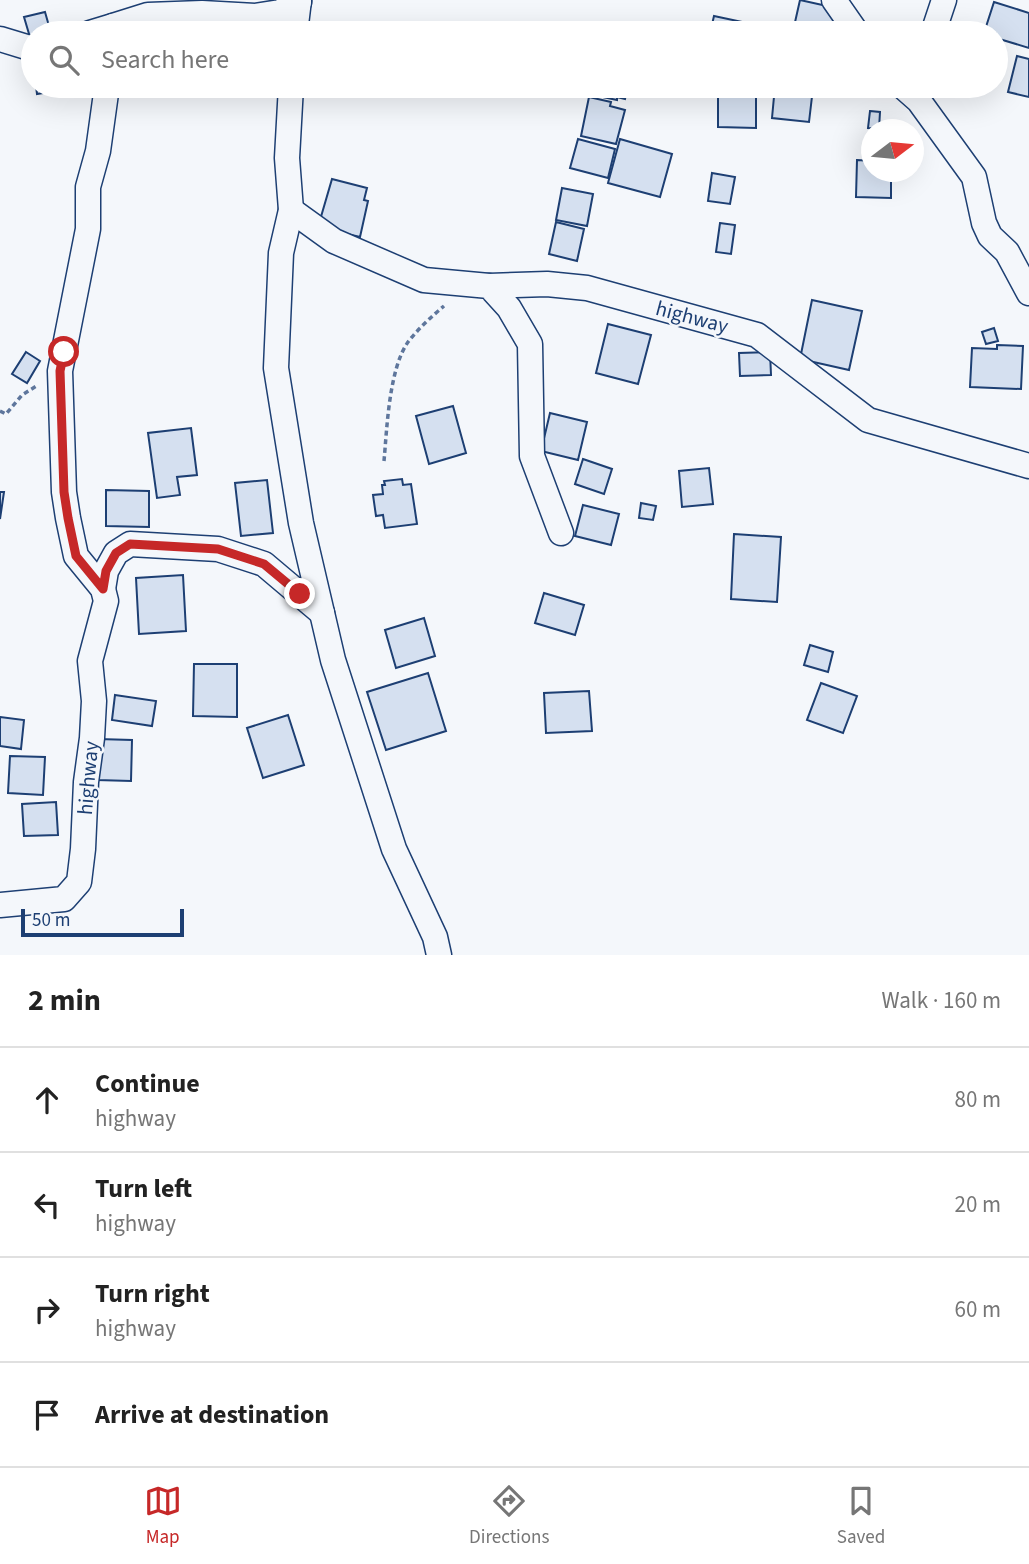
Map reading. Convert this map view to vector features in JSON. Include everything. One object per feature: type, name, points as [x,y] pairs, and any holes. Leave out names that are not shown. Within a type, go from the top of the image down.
[{"type":"street","points":[[834,0],[849,21]]},
{"type":"street","points":[[937,21],[944,0]]},
{"type":"street","points":[[134,21],[148,15],[202,13],[254,16],[280,12],[299,1]]},
{"type":"street","points":[[296,21],[299,1]]},
{"type":"street","points":[[0,39],[21,45]]},
{"type":"street","points":[[0,55],[21,51]]},
{"type":"street","points":[[103,589],[76,556],[68,518],[64,492],[60,371],[88,229],[88,187],[98,151],[105,98]]},
{"type":"street","points":[[290,98],[287,158],[291,210],[281,253],[276,368],[300,523],[333,660],[394,849],[435,937],[439,955]]},
{"type":"street","points":[[919,98],[974,177],[984,223],[990,236],[1007,252],[1029,293]]},
{"type":"street","name":"highway","points":[[291,210],[334,241],[424,280],[479,285],[547,284],[587,288],[757,335],[868,420],[1029,466]]},
{"type":"street","points":[[479,285],[509,308],[530,344],[532,456],[561,533]]},
{"type":"street","name":"highway","points":[[0,905],[64,900],[79,882],[94,701],[90,661],[106,601],[103,589],[106,571],[116,553],[130,544],[218,549],[264,564],[322,612]]},
{"type":"path","points":[[384,461],[388,407],[407,343],[437,312],[479,285]]},
{"type":"path","points":[[0,411],[6,414],[22,395],[60,371]]},
{"type":"building","points":[[800,0],[836,8],[833,21],[795,21]]},
{"type":"building","points":[[994,2],[1029,13],[1029,48],[1008,42],[1008,21],[988,21]]},
{"type":"building","points":[[45,12],[48,21],[25,21],[24,17]]},
{"type":"building","points":[[714,16],[738,21],[713,21]]},
{"type":"building","points":[[1017,56],[1029,59],[1029,97],[1008,92]]},
{"type":"building","points":[[589,98],[611,102],[610,106],[625,110],[616,144],[581,136]]},
{"type":"building","points":[[718,98],[756,98],[756,128],[718,127]]},
{"type":"building","points":[[774,98],[812,98],[809,122],[772,118]]},
{"type":"building","points":[[870,111],[880,112],[880,119],[869,119]]},
{"type":"building","points":[[578,139],[615,149],[608,178],[570,168]]},
{"type":"building","points":[[620,139],[672,154],[660,197],[608,183]]},
{"type":"building","points":[[857,160],[861,160],[861,182],[891,182],[891,198],[856,197]]},
{"type":"building","points":[[712,173],[735,177],[730,204],[708,201]]},
{"type":"building","points":[[332,179],[367,188],[364,200],[368,201],[360,237],[318,227]]},
{"type":"building","points":[[562,188],[593,194],[587,226],[556,220]]},
{"type":"building","points":[[556,222],[584,229],[577,261],[549,254]]},
{"type":"building","points":[[720,223],[735,225],[731,254],[716,252]]},
{"type":"building","points":[[812,300],[862,311],[849,370],[800,359]]},
{"type":"building","points":[[608,324],[651,335],[638,384],[596,373]]},
{"type":"building","points":[[994,328],[998,341],[986,344],[982,332]]},
{"type":"building","points":[[997,345],[1023,346],[1021,389],[970,387],[972,348],[997,349]]},
{"type":"building","points":[[26,352],[40,361],[27,383],[12,374]]},
{"type":"building","points":[[770,352],[771,375],[740,376],[739,353]]},
{"type":"building","points":[[453,406],[466,453],[429,464],[416,416]]},
{"type":"building","points":[[550,413],[587,422],[578,460],[541,451]]},
{"type":"building","points":[[191,428],[197,475],[177,477],[180,495],[157,498],[148,433]]},
{"type":"building","points":[[583,459],[612,469],[604,494],[575,484]]},
{"type":"building","points":[[709,468],[713,504],[682,507],[679,471]]},
{"type":"building","points":[[402,479],[403,485],[411,484],[417,524],[385,528],[383,515],[376,516],[373,495],[383,494],[384,481]]},
{"type":"building","points":[[267,480],[273,533],[241,536],[235,483]]},
{"type":"building","points":[[106,490],[149,491],[149,527],[106,526]]},
{"type":"building","points":[[0,492],[4,492],[0,519]]},
{"type":"building","points":[[641,503],[656,506],[653,520],[639,518]]},
{"type":"building","points":[[583,505],[619,514],[611,545],[575,536]]},
{"type":"building","points":[[734,534],[781,537],[777,602],[731,599]]},
{"type":"building","points":[[183,575],[186,631],[139,634],[136,578]]},
{"type":"building","points":[[544,593],[584,605],[575,635],[535,623]]},
{"type":"building","points":[[424,618],[435,656],[396,668],[385,630]]},
{"type":"building","points":[[810,645],[833,652],[828,672],[804,665]]},
{"type":"building","points":[[194,664],[237,664],[237,717],[193,716]]},
{"type":"building","points":[[428,673],[446,731],[386,750],[367,692]]},
{"type":"building","points":[[821,683],[857,696],[843,733],[807,720]]},
{"type":"building","points":[[589,691],[592,731],[546,733],[544,693]]},
{"type":"building","points":[[115,695],[156,701],[152,726],[112,720]]},
{"type":"building","points":[[288,715],[304,765],[263,778],[247,728]]},
{"type":"building","points":[[0,717],[24,720],[21,749],[0,746]]},
{"type":"building","points":[[98,739],[132,740],[131,781],[97,780]]},
{"type":"building","points":[[10,756],[45,757],[43,795],[8,793]]},
{"type":"building","points":[[56,802],[58,835],[24,836],[22,804]]},
{"type":"route","points":[[64,352],[60,371],[64,492],[68,518],[76,556],[103,589],[106,571],[116,553],[130,544],[218,549],[264,564],[300,594]]}]
